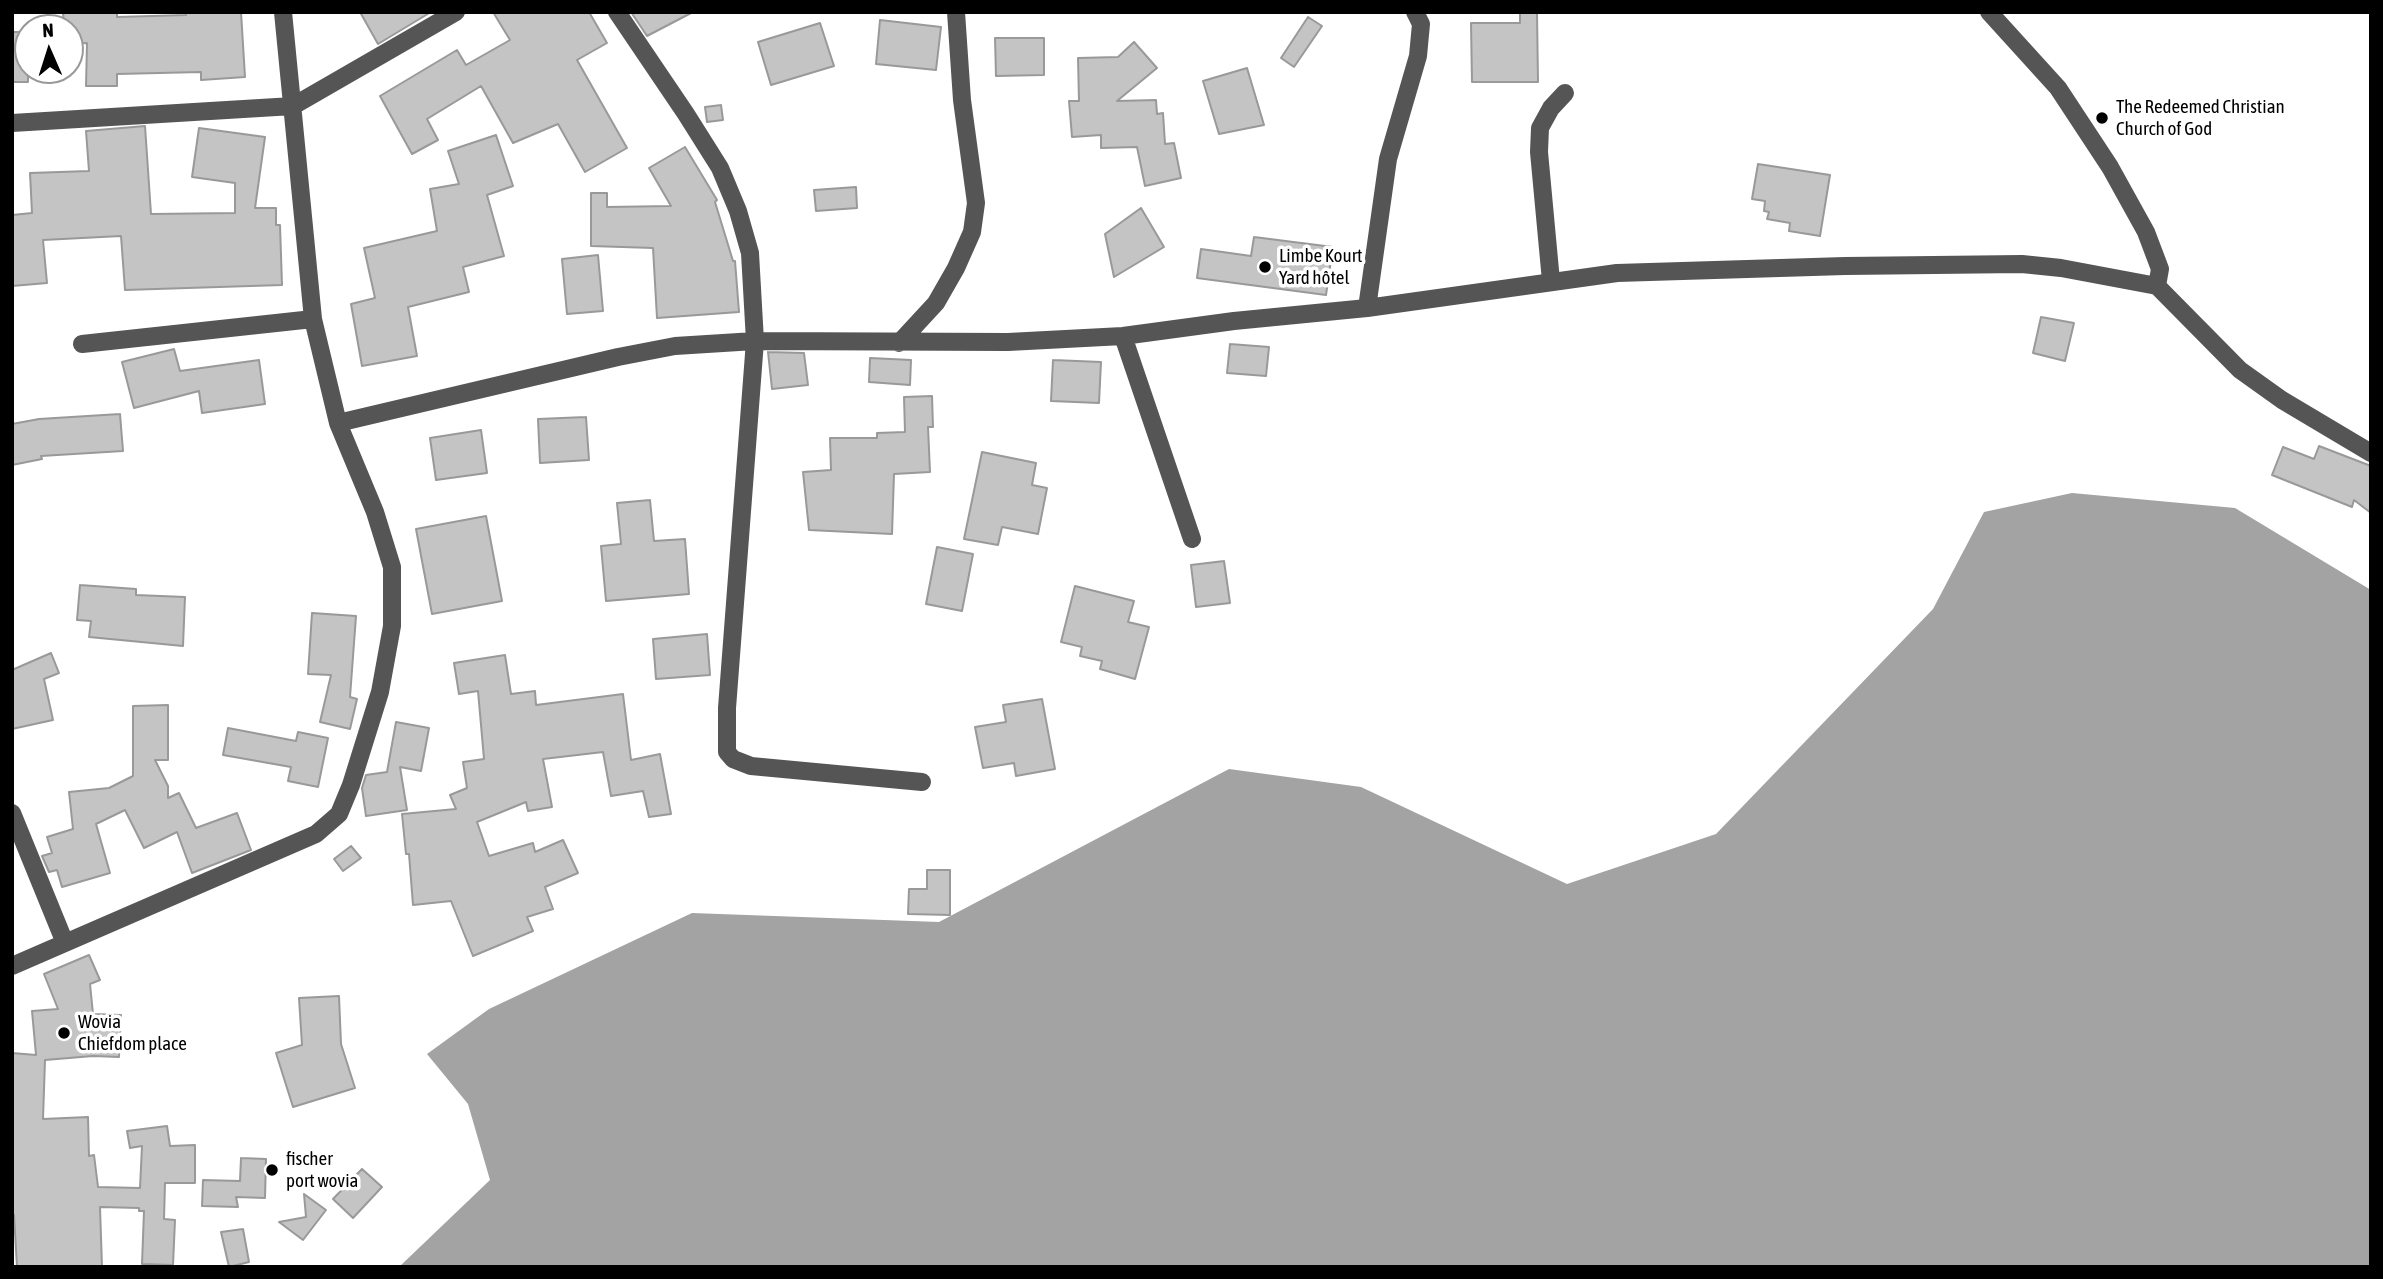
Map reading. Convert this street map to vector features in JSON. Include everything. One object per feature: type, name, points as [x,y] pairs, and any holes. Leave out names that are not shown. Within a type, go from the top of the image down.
[{"type":"street","points":[[12,966],[316,834],[339,814],[351,785],[380,692],[392,626],[392,567],[375,512],[338,424],[313,319],[283,12]]},
{"type":"street","points":[[12,123],[293,106],[456,12]]},
{"type":"street","points":[[617,12],[720,168],[738,211],[750,253],[755,341],[728,695],[727,752],[733,759],[751,766],[922,782]]},
{"type":"street","points":[[899,342],[936,303],[972,232],[976,203],[962,100],[956,12]]},
{"type":"street","points":[[1367,307],[1388,159],[1418,56],[1421,24],[1415,12]]},
{"type":"street","points":[[1989,12],[2057,88],[2110,167],[2146,232],[2160,269],[2157,286]]},
{"type":"street","points":[[1550,281],[1539,152],[1540,128],[1551,108],[1565,93]]},
{"type":"street","points":[[338,424],[618,357],[675,346],[755,341],[1008,342],[1123,336],[1367,307],[1617,273],[2022,264],[2061,268],[2157,286],[2240,370],[2282,400],[2371,453]]},
{"type":"street","points":[[82,344],[313,319]]},
{"type":"street","points":[[1123,336],[1192,539]]},
{"type":"street","points":[[12,813],[65,943]]},
{"type":"shaded area","points":[[2072,493],[2235,508],[2371,590],[2371,1267],[399,1267],[490,1180],[468,1104],[427,1054],[489,1009],[692,913],[939,922],[1229,769],[1361,787],[1567,884],[1716,834],[1933,609],[1984,512]]},
{"type":"building","points":[[186,12],[241,12],[245,77],[201,80],[201,72],[117,74],[117,86],[86,86],[87,43],[84,43],[84,14],[63,14],[117,13],[117,17],[186,15]]},
{"type":"building","points":[[360,12],[431,12],[378,44]]},
{"type":"building","points":[[493,12],[589,12],[607,43],[577,60],[627,148],[585,172],[558,124],[513,143],[481,86],[427,119],[438,140],[412,154],[380,96],[457,50],[466,65],[510,40]]},
{"type":"building","points":[[631,12],[693,12],[647,36]]},
{"type":"building","points":[[1520,12],[1537,12],[1538,82],[1472,82],[1471,23],[1520,23]]},
{"type":"building","points":[[1308,17],[1322,26],[1294,67],[1281,58]]},
{"type":"building","points":[[880,20],[941,27],[936,70],[876,64]]},
{"type":"building","points":[[820,23],[834,66],[771,85],[758,42]]},
{"type":"building","points":[[12,32],[14,32],[14,82]]},
{"type":"building","points":[[995,38],[1044,38],[1044,75],[996,76]]},
{"type":"building","points":[[1134,42],[1157,68],[1117,101],[1156,100],[1157,114],[1163,113],[1165,144],[1174,143],[1181,178],[1145,186],[1137,147],[1101,148],[1101,135],[1072,137],[1069,101],[1079,101],[1078,58],[1118,57]]},
{"type":"building","points":[[1247,68],[1264,125],[1219,134],[1203,81]]},
{"type":"building","points":[[721,105],[723,120],[707,122],[705,107]]},
{"type":"building","points":[[145,126],[151,214],[235,213],[235,183],[192,177],[199,128],[265,137],[255,208],[276,208],[276,225],[280,225],[282,285],[125,290],[121,236],[43,240],[47,283],[12,286],[12,215],[32,213],[30,173],[89,171],[86,131]]},
{"type":"building","points":[[496,135],[513,186],[487,195],[504,256],[463,267],[469,292],[408,307],[417,356],[362,366],[351,304],[375,298],[364,248],[437,231],[430,189],[459,184],[448,151]]},
{"type":"building","points":[[685,147],[717,200],[715,202],[735,261],[739,312],[657,318],[653,248],[591,246],[591,193],[607,193],[607,207],[671,206],[649,168]]},
{"type":"building","points":[[1758,164],[1830,175],[1820,236],[1789,231],[1790,223],[1767,219],[1769,212],[1764,211],[1765,201],[1752,199]]},
{"type":"building","points":[[856,187],[857,208],[816,211],[814,190]]},
{"type":"building","points":[[1141,208],[1164,247],[1114,277],[1105,234]]},
{"type":"building","name":"Limbe Kourt Yard hôtel","points":[[1254,237],[1333,247],[1326,295],[1197,278],[1201,249],[1251,256]]},
{"type":"building","points":[[598,255],[603,311],[567,314],[562,259]]},
{"type":"building","points":[[2041,317],[2074,323],[2065,361],[2033,353]]},
{"type":"building","points":[[1230,344],[1269,347],[1266,376],[1227,373]]},
{"type":"building","points":[[174,349],[180,371],[259,360],[265,404],[202,413],[199,391],[134,408],[122,362]]},
{"type":"building","points":[[768,352],[804,353],[808,385],[772,389]]},
{"type":"building","points":[[870,358],[911,360],[910,385],[869,382]]},
{"type":"building","points":[[1053,360],[1101,362],[1099,403],[1051,401]]},
{"type":"building","points":[[932,396],[933,427],[928,427],[930,472],[894,474],[892,534],[809,530],[803,472],[831,470],[830,438],[877,438],[877,433],[905,432],[904,397]]},
{"type":"building","points":[[120,414],[123,451],[41,456],[42,459],[12,465],[12,424],[39,419]]},
{"type":"building","points":[[586,417],[589,460],[540,463],[538,419]]},
{"type":"building","points":[[481,430],[487,473],[436,480],[430,438]]},
{"type":"building","points":[[2319,446],[2371,466],[2371,513],[2354,500],[2352,507],[2272,475],[2283,447],[2314,459]]},
{"type":"building","points":[[982,452],[1036,463],[1032,485],[1047,488],[1038,534],[1002,527],[998,545],[964,539]]},
{"type":"building","points":[[650,500],[654,541],[685,539],[689,594],[606,601],[601,546],[621,544],[617,503]]},
{"type":"building","points":[[486,516],[502,601],[432,614],[416,529]]},
{"type":"building","points":[[937,547],[973,554],[962,611],[926,604]]},
{"type":"building","points":[[1224,561],[1230,603],[1196,607],[1191,565]]},
{"type":"building","points":[[80,585],[136,589],[136,595],[185,597],[183,646],[89,637],[91,621],[77,620]]},
{"type":"building","points":[[1075,586],[1134,601],[1128,622],[1149,627],[1135,679],[1100,669],[1102,661],[1080,656],[1082,647],[1061,642]]},
{"type":"building","points":[[312,613],[356,616],[350,697],[357,699],[350,729],[320,722],[331,675],[308,674]]},
{"type":"building","points":[[707,634],[710,675],[656,679],[653,639]]},
{"type":"building","points":[[51,653],[59,673],[44,679],[53,720],[12,729],[12,670]]},
{"type":"building","points":[[505,655],[511,694],[535,691],[536,705],[623,694],[631,760],[660,754],[671,814],[649,817],[643,791],[611,796],[603,752],[543,759],[552,807],[528,811],[526,802],[477,822],[489,856],[533,843],[535,852],[563,840],[578,873],[545,887],[553,909],[527,917],[533,931],[473,956],[451,901],[413,905],[409,854],[406,854],[402,814],[456,809],[450,795],[467,788],[463,762],[484,759],[478,691],[459,694],[454,663]]},
{"type":"building","points":[[1042,699],[1055,769],[1016,776],[1014,763],[983,768],[975,727],[1006,722],[1003,705]]},
{"type":"building","points":[[168,705],[168,760],[155,760],[168,786],[168,798],[179,793],[196,828],[237,813],[251,850],[192,873],[177,832],[144,848],[125,810],[96,824],[110,873],[62,887],[57,870],[49,872],[42,856],[52,853],[47,837],[73,829],[69,792],[109,788],[133,776],[133,706]]},
{"type":"building","points":[[396,722],[429,728],[421,771],[400,767],[407,810],[366,816],[362,788],[366,775],[387,772]]},
{"type":"building","points":[[228,728],[296,741],[298,732],[328,738],[318,787],[288,781],[291,767],[223,755]]},
{"type":"building","points":[[351,846],[361,858],[343,871],[334,859]]},
{"type":"building","points":[[927,870],[950,870],[950,915],[908,914],[909,889],[927,889]]},
{"type":"building","points":[[89,955],[100,980],[90,984],[93,1014],[121,1015],[119,1057],[45,1060],[43,1119],[88,1117],[89,1156],[94,1155],[98,1187],[140,1188],[142,1146],[130,1148],[127,1131],[167,1126],[170,1146],[195,1145],[195,1183],[165,1183],[164,1219],[175,1220],[173,1265],[142,1264],[144,1211],[139,1211],[139,1208],[100,1207],[102,1267],[17,1267],[14,1215],[12,1216],[12,1053],[36,1055],[32,1011],[58,1009],[44,974]]},
{"type":"building","points":[[339,996],[341,1044],[355,1088],[293,1107],[276,1053],[302,1045],[299,998]]},
{"type":"building","points":[[241,1158],[266,1159],[265,1198],[236,1197],[238,1207],[202,1206],[203,1180],[240,1181]]},
{"type":"building","points":[[362,1169],[382,1187],[353,1218],[333,1199]]},
{"type":"building","points":[[304,1194],[326,1210],[303,1240],[279,1222],[306,1217]]},
{"type":"building","points":[[243,1229],[249,1262],[229,1267],[221,1232]]},
{"type":"place","name":"The Redeemed Christian Church of God","points":[[2102,118]]},
{"type":"place","name":"Limbe Kourt Yard hôtel","points":[[1265,267]]},
{"type":"place","name":"Wovia Chiefdom place","points":[[64,1033]]},
{"type":"place","name":"fischer port wovia","points":[[272,1170]]}]
